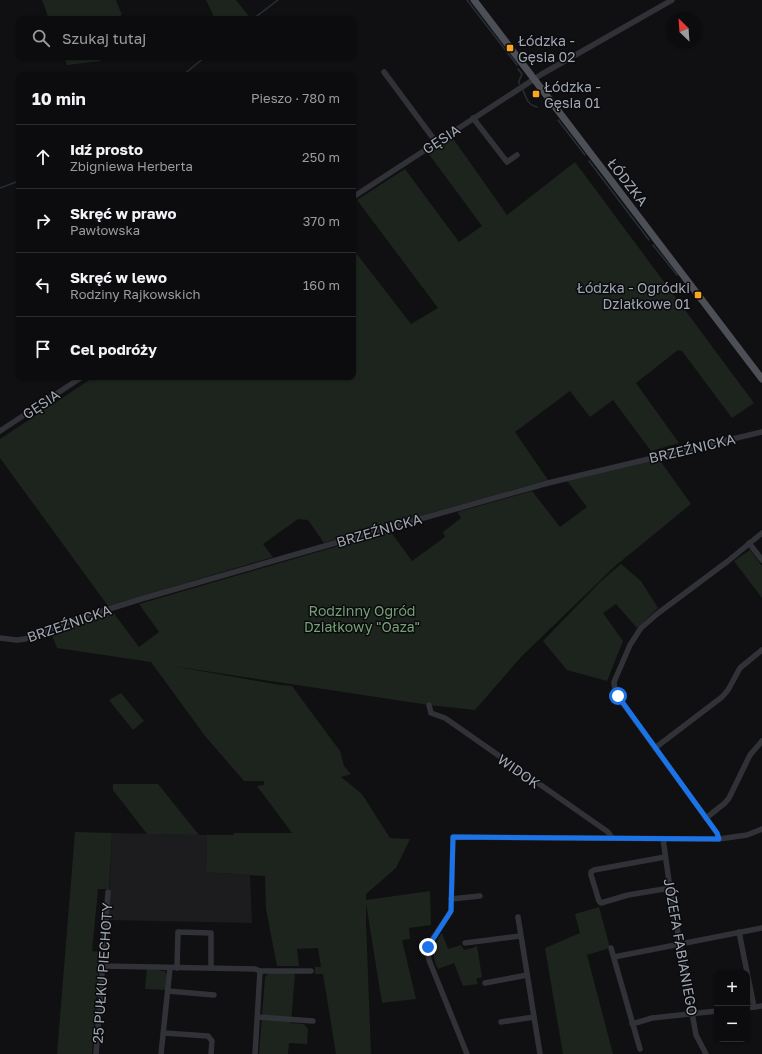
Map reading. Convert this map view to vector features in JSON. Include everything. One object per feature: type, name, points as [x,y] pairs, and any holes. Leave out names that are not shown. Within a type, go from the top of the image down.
[{"type":"main road","name":"ŁÓDZKA","points":[[474,0],[532,80],[762,379]]},
{"type":"street","name":"GĘSIA","points":[[356,195],[532,80],[672,0]]},
{"type":"street","points":[[384,72],[436,142]]},
{"type":"street","points":[[473,118],[507,162],[517,156]]},
{"type":"street","name":"GĘSIA","points":[[0,431],[77,380]]},
{"type":"street","name":"BRZEŹNICKA","points":[[0,638],[17,640],[25,639],[80,618],[141,599],[531,487],[762,432]]},
{"type":"street","points":[[719,839],[718,835],[706,818],[621,701],[614,688],[615,678],[630,645],[641,628],[762,533]]},
{"type":"street","points":[[749,543],[762,560]]},
{"type":"street","points":[[655,748],[722,697],[728,690],[741,666],[762,650]]},
{"type":"street","name":"WIDOK","points":[[429,705],[432,713],[445,718],[608,832],[612,838]]},
{"type":"street","points":[[706,818],[725,804],[750,755],[762,742]]},
{"type":"street","points":[[467,1054],[427,955],[429,944],[451,911],[453,837],[719,839],[747,835],[762,829]]},
{"type":"street","name":"JÓZEFA FABIANIEGO","points":[[664,839],[670,888],[696,1035],[706,1054]]},
{"type":"street","points":[[665,857],[592,870],[592,875],[599,901],[601,903],[628,895],[670,888]]},
{"type":"street","name":"25 PUŁKU PIECHOTY","points":[[96,1054],[108,892]]},
{"type":"street","points":[[451,899],[480,896]]},
{"type":"street","points":[[518,917],[540,1054]]},
{"type":"street","points":[[614,957],[762,928]]},
{"type":"street","points":[[177,968],[178,932],[211,933],[211,968]]},
{"type":"street","points":[[739,932],[754,1007]]},
{"type":"street","points":[[465,943],[520,936]]},
{"type":"street","points":[[611,948],[640,1049]]},
{"type":"street","points":[[102,966],[255,969],[260,971],[311,970]]},
{"type":"street","points":[[161,1054],[170,968]]},
{"type":"street","points":[[255,1054],[260,971]]},
{"type":"street","points":[[485,983],[527,975]]},
{"type":"street","points":[[168,991],[214,995]]},
{"type":"street","points":[[750,1008],[762,1006]]},
{"type":"street","points":[[632,1024],[652,1018],[714,1011]]},
{"type":"street","points":[[258,1017],[313,1021]]},
{"type":"street","points":[[501,1022],[534,1017]]},
{"type":"street","points":[[164,1033],[208,1036],[212,1041],[211,1054]]},
{"type":"shaded area","points":[[112,833],[207,835],[206,872],[250,875],[252,923],[108,920]]},
{"type":"green space","points":[[42,0],[116,0],[122,15],[120,16],[48,16]]},
{"type":"green space","points":[[206,0],[236,0],[249,16],[214,16]]},
{"type":"green space","points":[[65,60],[101,61],[67,65]]},
{"type":"green space","points":[[452,137],[507,215],[575,162],[754,403],[732,418],[682,351],[678,350],[636,383],[679,443],[651,451],[613,400],[590,417],[570,391],[515,432],[548,480],[324,543],[308,520],[298,519],[263,544],[273,557],[108,606],[0,458],[0,439],[89,380],[356,380],[356,253],[411,324],[438,308],[357,200],[405,169],[459,242],[482,226],[428,153]]},
{"type":"green space","name":"Rodzinny Ogród Działkowy \"Oaza\"","points":[[659,459],[691,504],[614,567],[521,657],[475,710],[429,705],[172,666],[292,686],[340,751],[344,766],[351,774],[341,777],[362,794],[390,838],[410,839],[396,868],[366,894],[366,900],[430,891],[431,925],[409,928],[410,939],[402,940],[416,999],[382,1003],[366,903],[371,1054],[336,1054],[323,974],[315,974],[315,967],[321,967],[318,948],[297,949],[299,966],[277,966],[266,909],[265,876],[206,872],[207,835],[234,835],[234,833],[292,833],[257,786],[264,785],[264,781],[244,781],[205,736],[151,662],[57,648],[51,633],[113,612],[139,647],[159,632],[139,604],[390,531],[412,561],[445,537],[443,532],[461,518],[458,512],[532,491],[560,527],[587,507],[567,481]]},
{"type":"green space","points":[[750,550],[762,566],[762,598],[734,561]]},
{"type":"green space","points":[[621,564],[641,581],[658,608],[637,628],[616,604],[603,613],[623,641],[607,681],[567,670],[543,641],[600,582]]},
{"type":"green space","points":[[121,693],[144,721],[133,730],[109,700]]},
{"type":"green space","points":[[113,784],[158,784],[199,835],[147,834],[113,790]]},
{"type":"green space","points":[[75,832],[112,833],[109,889],[98,889],[92,951],[100,952],[92,1054],[57,1054]]},
{"type":"green space","points":[[599,907],[610,948],[587,955],[613,1054],[563,1054],[545,948],[580,933],[575,914]]},
{"type":"green space","points":[[442,933],[448,949],[461,945],[464,950],[477,946],[482,977],[476,979],[478,984],[463,986],[454,963],[438,969],[434,959],[434,946]]},
{"type":"green space","points":[[147,969],[165,971],[167,976],[166,990],[145,989]]},
{"type":"green space","points":[[269,973],[295,973],[291,1023],[304,1024],[308,1029],[307,1044],[289,1043],[288,1054],[259,1054],[265,977]]},
{"type":"waterway","points":[[257,16],[278,0]]},
{"type":"waterway","points":[[467,0],[517,65]]},
{"type":"waterway","points":[[187,72],[201,60]]},
{"type":"waterway","points":[[518,69],[522,74],[519,84]]},
{"type":"waterway","points":[[523,90],[529,103],[537,107]]},
{"type":"waterway","points":[[558,120],[585,155]]},
{"type":"waterway","points":[[589,161],[649,240]]},
{"type":"waterway","points":[[0,188],[16,182]]},
{"type":"waterway","points":[[653,245],[677,275]]},
{"type":"place","name":"Łódzka - Gęsia 02","points":[[510,48]]},
{"type":"place","name":"Łódzka - Gęsia 01","points":[[536,94]]},
{"type":"place","name":"Łódzka - Ogródki Działkowe 01","points":[[698,295]]},
{"type":"route","points":[[428,947],[451,911],[453,837],[719,839],[717,833],[618,696]]}]
